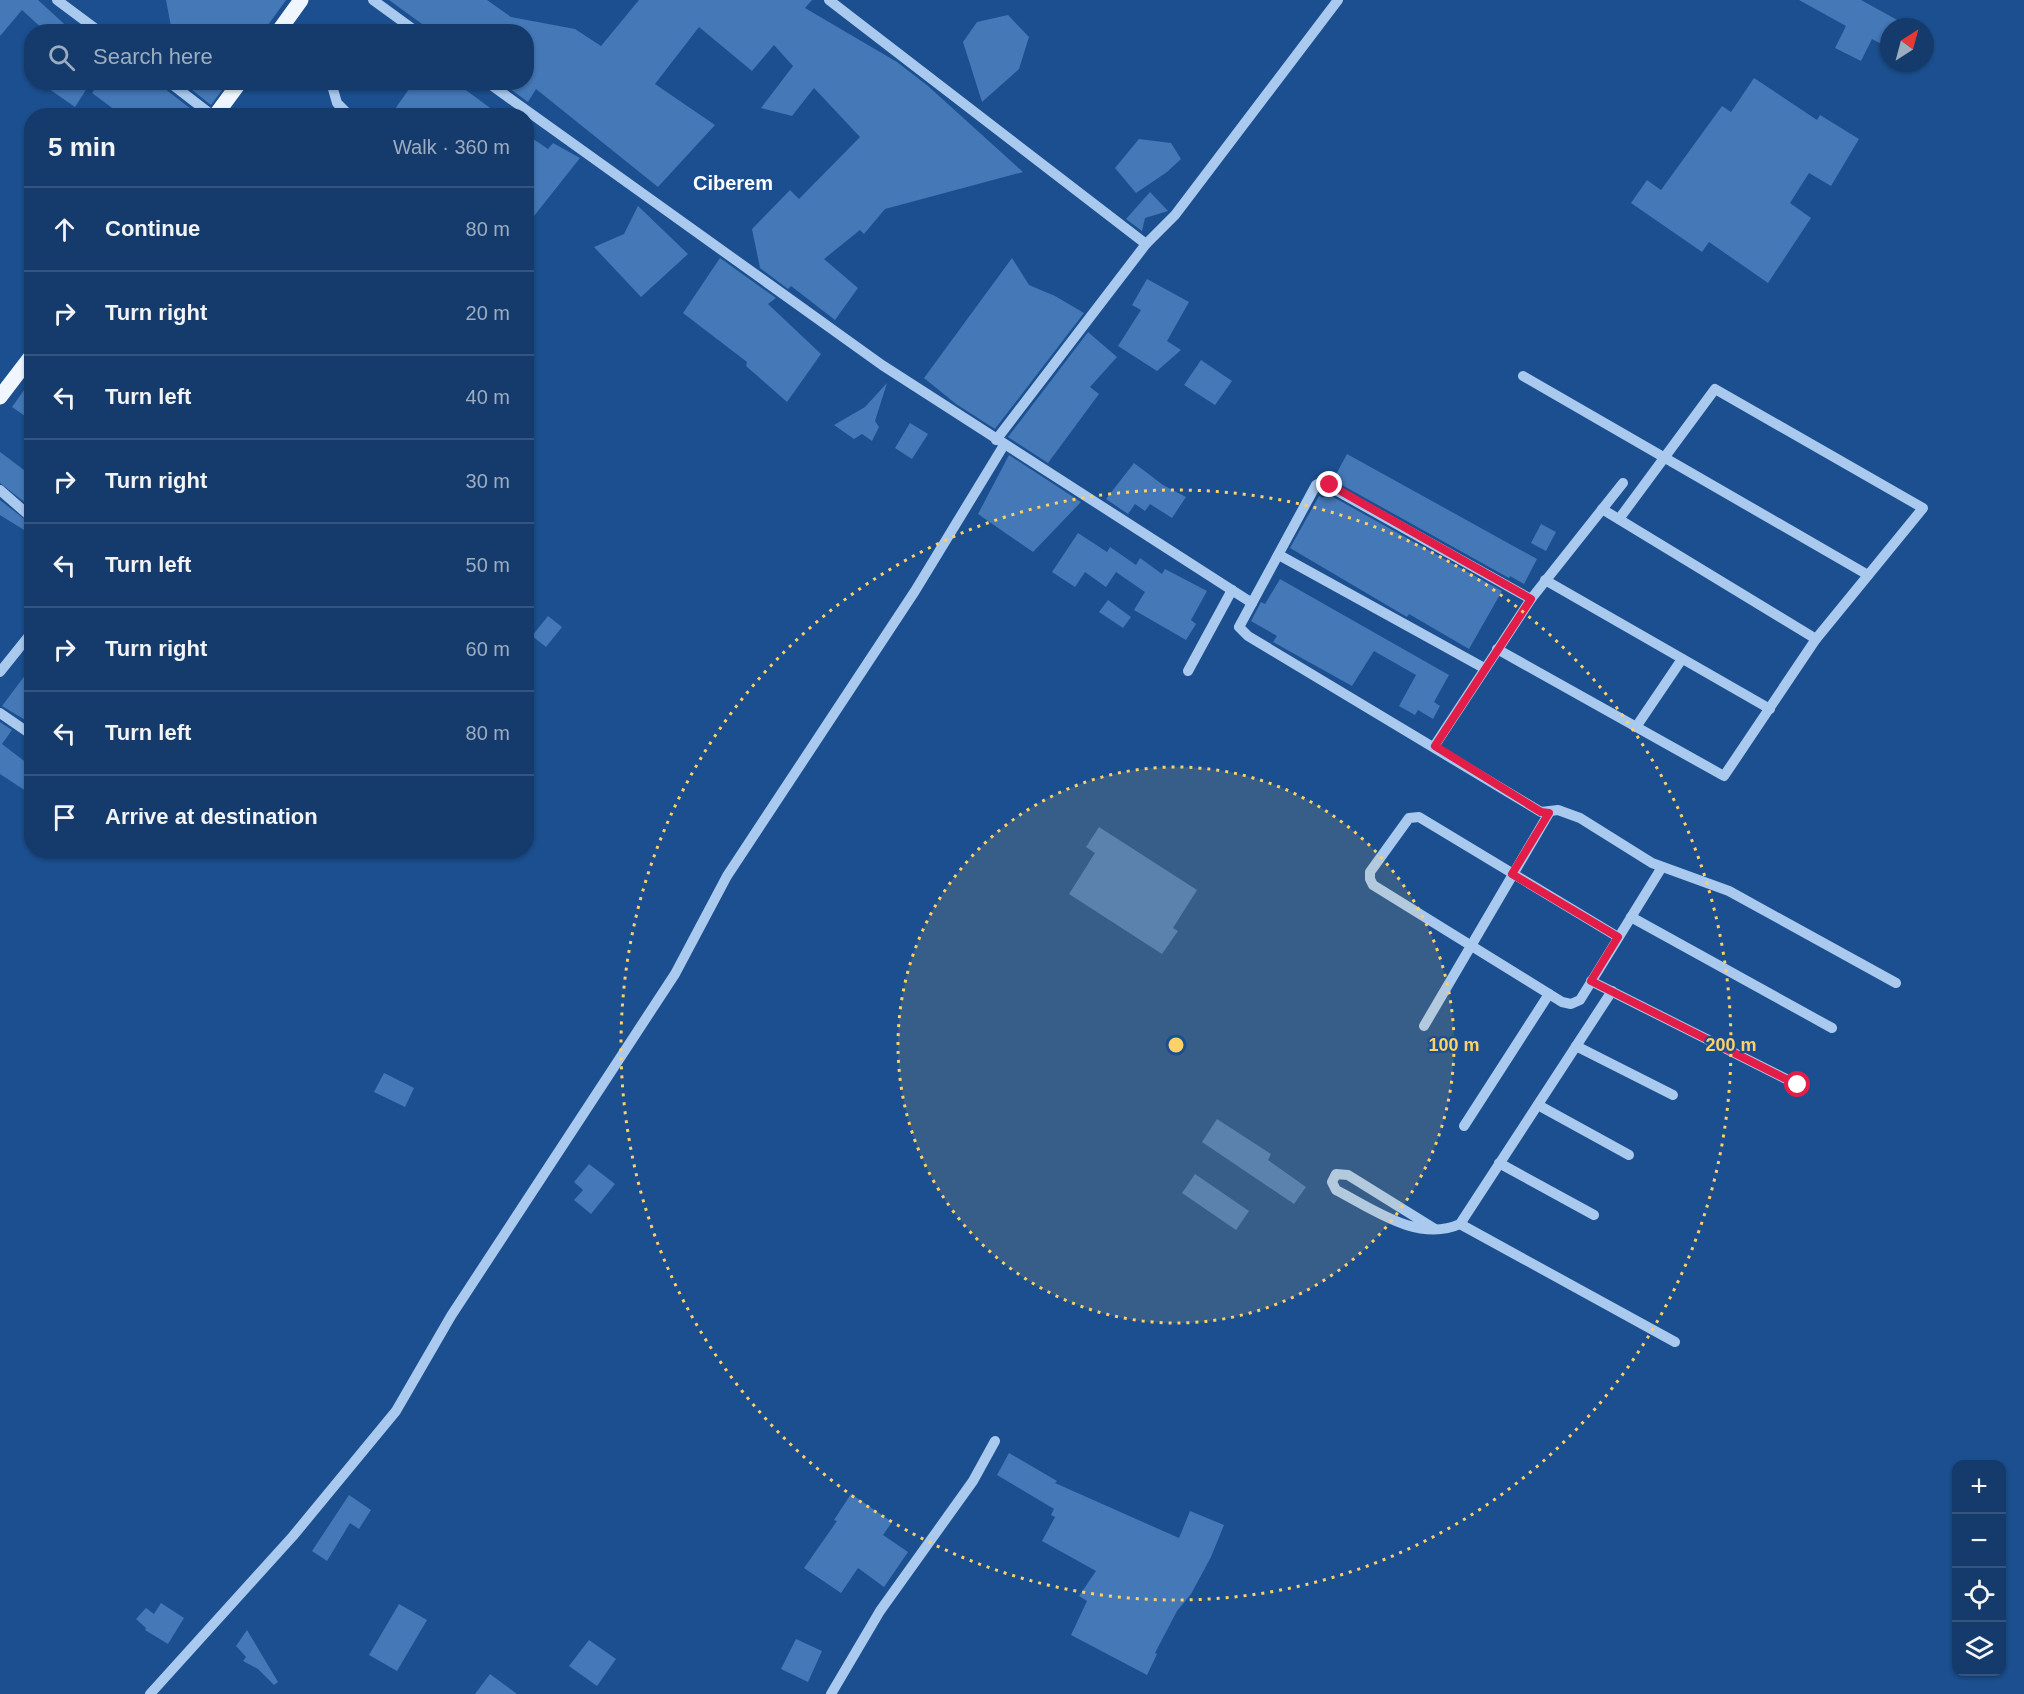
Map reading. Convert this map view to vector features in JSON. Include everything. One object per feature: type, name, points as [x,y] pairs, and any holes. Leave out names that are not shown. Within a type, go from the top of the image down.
[{"type":"main road","points":[[284,24],[301,0]]},
{"type":"main road","points":[[220,108],[234,90]]},
{"type":"main road","points":[[0,397],[24,366]]},
{"type":"street","points":[[57,0],[89,24]]},
{"type":"street","points":[[373,0],[406,24]]},
{"type":"street","points":[[829,0],[1146,244]]},
{"type":"street","points":[[150,1694],[293,1536],[396,1411],[452,1316],[675,974],[727,876],[915,591],[1000,443],[1146,244],[1175,215],[1338,0]]},
{"type":"street","points":[[180,90],[203,108]]},
{"type":"street","points":[[333,90],[337,104],[341,108]]},
{"type":"street","points":[[498,90],[523,108]]},
{"type":"street","points":[[534,116],[760,280],[1000,443],[1252,603]]},
{"type":"street","points":[[1523,376],[1868,575]]},
{"type":"street","points":[[1497,649],[1724,776],[1816,639],[1923,508],[1715,389],[1619,519]]},
{"type":"street","points":[[1531,599],[1321,482],[1316,485],[1239,627],[1248,636],[1435,746],[1541,812],[1549,813],[1558,810],[1580,818],[1662,867],[1729,891],[1896,983]]},
{"type":"street","points":[[1435,746],[1531,599],[1623,483]]},
{"type":"street","points":[[0,490],[24,511]]},
{"type":"street","points":[[1602,509],[1816,639]]},
{"type":"street","points":[[1279,555],[1484,668]]},
{"type":"street","points":[[1545,580],[1770,709]]},
{"type":"street","points":[[1188,671],[1232,590]]},
{"type":"street","points":[[0,672],[24,642]]},
{"type":"street","points":[[1636,727],[1682,659]]},
{"type":"street","points":[[0,713],[24,730]]},
{"type":"street","points":[[1424,1026],[1549,813]]},
{"type":"street","points":[[1618,937],[1413,816],[1409,818],[1370,872],[1373,885],[1562,1002],[1571,1004],[1580,1000],[1662,867]]},
{"type":"street","points":[[1631,917],[1832,1028]]},
{"type":"street","points":[[1591,981],[1798,1085]]},
{"type":"street","points":[[1460,1224],[1612,991]]},
{"type":"street","points":[[1464,1126],[1549,994]]},
{"type":"street","points":[[1576,1046],[1673,1095]]},
{"type":"street","points":[[1538,1105],[1629,1155]]},
{"type":"street","points":[[1499,1163],[1594,1215]]},
{"type":"street","points":[[1435,1229],[1348,1175],[1336,1174],[1332,1182],[1336,1190],[1404,1225],[1435,1229],[1460,1224],[1675,1342]]},
{"type":"street","points":[[831,1694],[880,1611],[973,1481],[995,1440]]},
{"type":"building","points":[[0,0],[38,0],[64,24],[37,24],[22,10],[0,36]]},
{"type":"building","points":[[166,0],[286,0],[269,24],[170,24]]},
{"type":"building","points":[[389,0],[487,0],[511,17],[575,29],[601,46],[639,0],[812,0],[805,8],[897,62],[928,86],[1023,172],[885,209],[864,234],[860,230],[824,259],[858,288],[835,320],[791,286],[788,289],[760,268],[752,229],[790,190],[799,199],[860,137],[814,88],[792,116],[761,108],[793,66],[774,45],[752,71],[699,27],[655,84],[715,125],[658,187],[536,89],[528,102],[512,90],[534,90],[534,24],[422,24]]},
{"type":"building","points":[[1799,0],[1861,0],[1894,18],[1880,18],[1880,43],[1872,39],[1861,61],[1835,48],[1846,26]]},
{"type":"building","points":[[1008,15],[1029,37],[1019,69],[982,102],[963,42],[977,22]]},
{"type":"building","points":[[1754,78],[1817,120],[1820,115],[1859,139],[1831,186],[1809,173],[1790,203],[1811,218],[1768,283],[1709,242],[1702,252],[1631,203],[1647,180],[1661,190],[1722,106],[1731,112]]},
{"type":"building","points":[[51,90],[86,90],[75,107]]},
{"type":"building","points":[[94,90],[167,90],[190,108],[112,108],[92,93]]},
{"type":"building","points":[[192,90],[222,90],[211,105]]},
{"type":"building","points":[[408,90],[466,90],[490,108],[396,108]]},
{"type":"building","points":[[534,139],[548,149],[553,143],[580,158],[534,216]]},
{"type":"building","points":[[1139,139],[1171,143],[1181,159],[1167,172],[1136,193],[1115,168]]},
{"type":"building","points":[[1150,192],[1168,211],[1145,218],[1142,231],[1126,219]]},
{"type":"building","points":[[638,206],[688,254],[641,297],[594,247],[624,234]]},
{"type":"building","points":[[720,258],[776,298],[768,304],[821,354],[787,402],[746,366],[747,362],[683,313]]},
{"type":"building","points":[[1012,258],[1029,285],[1055,296],[1084,313],[995,429],[956,404],[924,378]]},
{"type":"building","points":[[1147,279],[1189,302],[1167,341],[1181,350],[1157,371],[1118,346],[1141,310],[1132,305]]},
{"type":"building","points":[[1088,332],[1117,357],[1090,387],[1099,394],[1048,463],[1008,437]]},
{"type":"building","points":[[1201,360],[1232,381],[1215,405],[1184,385]]},
{"type":"building","points":[[887,383],[875,421],[879,427],[872,441],[862,434],[854,439],[834,425],[865,407]]},
{"type":"building","points":[[24,390],[24,415],[12,407]]},
{"type":"building","points":[[910,423],[928,434],[912,459],[895,448]]},
{"type":"building","points":[[0,452],[24,470],[24,502],[0,483]]},
{"type":"building","points":[[1347,454],[1537,559],[1524,584],[1510,576],[1509,578],[1333,480]]},
{"type":"building","points":[[1009,455],[1081,502],[1033,552],[978,514]]},
{"type":"building","points":[[1134,463],[1163,485],[1186,497],[1172,518],[1150,504],[1145,511],[1135,504],[1128,514],[1106,499]]},
{"type":"building","points":[[1326,493],[1502,591],[1469,649],[1409,614],[1407,617],[1290,548],[1319,496],[1323,498]]},
{"type":"building","points":[[0,500],[24,519],[24,530],[0,515]]},
{"type":"building","points":[[1541,524],[1556,532],[1546,551],[1531,543]]},
{"type":"building","points":[[1078,533],[1107,552],[1110,547],[1136,565],[1140,558],[1162,574],[1165,569],[1207,591],[1191,620],[1196,624],[1186,640],[1134,610],[1145,592],[1116,572],[1106,587],[1085,572],[1075,587],[1052,572]]},
{"type":"building","points":[[1280,579],[1449,675],[1434,702],[1440,706],[1433,719],[1418,710],[1415,715],[1399,706],[1416,675],[1374,651],[1352,686],[1273,642],[1277,636],[1251,621],[1261,602],[1265,604]]},
{"type":"building","points":[[1108,600],[1131,617],[1123,628],[1099,612]]},
{"type":"building","points":[[548,616],[562,627],[546,647],[534,638],[534,634]]},
{"type":"building","points":[[24,677],[24,719],[2,706]]},
{"type":"building","points":[[0,722],[12,730],[2,744],[24,761],[24,790],[0,774]]},
{"type":"building","points":[[1099,827],[1197,890],[1173,928],[1178,931],[1162,954],[1069,894],[1095,853],[1086,847]]},
{"type":"building","points":[[384,1073],[414,1088],[405,1107],[374,1092]]},
{"type":"building","points":[[1217,1119],[1271,1154],[1268,1160],[1306,1187],[1294,1204],[1202,1142]]},
{"type":"building","points":[[589,1164],[615,1184],[591,1214],[574,1200],[583,1190],[574,1182]]},
{"type":"building","points":[[1195,1174],[1249,1211],[1236,1230],[1182,1193]]},
{"type":"building","points":[[1009,1453],[1057,1481],[1055,1483],[1179,1538],[1190,1511],[1224,1525],[1211,1557],[1191,1594],[1177,1611],[1155,1653],[1157,1654],[1147,1675],[1071,1635],[1087,1601],[1079,1596],[1096,1571],[1042,1541],[1055,1517],[1051,1515],[1054,1509],[997,1475]]},
{"type":"building","points":[[851,1494],[892,1522],[883,1535],[908,1552],[884,1587],[858,1568],[841,1593],[804,1568],[837,1521],[834,1520]]},
{"type":"building","points":[[349,1495],[371,1510],[359,1529],[350,1523],[327,1561],[312,1551]]},
{"type":"building","points":[[161,1603],[184,1618],[168,1644],[145,1630],[146,1628],[136,1619],[146,1608],[154,1614]]},
{"type":"building","points":[[399,1604],[427,1620],[397,1671],[369,1655]]},
{"type":"building","points":[[247,1630],[278,1682],[274,1685],[258,1669],[243,1661],[246,1657],[236,1646]]},
{"type":"building","points":[[796,1639],[822,1651],[808,1682],[781,1669]]},
{"type":"building","points":[[589,1640],[616,1659],[597,1686],[569,1666]]},
{"type":"building","points":[[490,1674],[517,1694],[475,1694]]},
{"type":"district","name":"Ciberem","points":[[733,183]]},
{"type":"route","points":[[1330,485],[1531,599],[1435,746],[1541,812],[1549,813],[1512,874],[1618,937],[1591,981],[1798,1085]]}]
